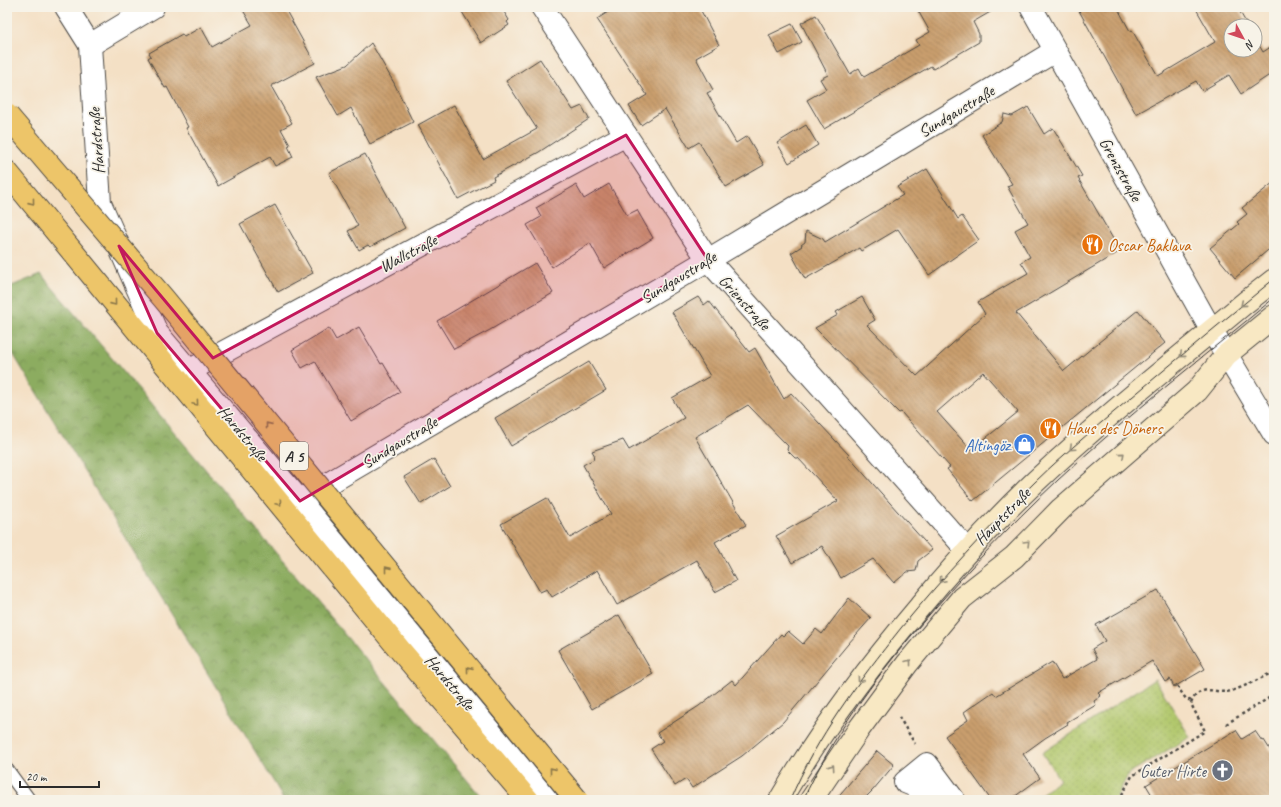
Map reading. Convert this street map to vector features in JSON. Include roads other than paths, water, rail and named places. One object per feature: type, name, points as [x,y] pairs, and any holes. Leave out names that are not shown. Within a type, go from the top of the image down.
[{"type":"highway","name":"A 5","points":[[7,115],[164,299],[577,800]]},
{"type":"highway","name":"A 5","points":[[7,172],[395,644],[528,800]]},
{"type":"main road","name":"Hauptstraße","points":[[780,800],[797,772],[866,671],[968,551],[1035,482],[1077,444],[1212,330],[1274,280]]},
{"type":"main road","name":"Hauptstraße","points":[[811,800],[859,729],[907,664],[962,598],[1014,557],[1061,509],[1197,391],[1226,355],[1274,316]]},
{"type":"street","name":"Hardstraße","points":[[66,7],[90,45],[100,203],[158,333],[300,501],[547,800]]},
{"type":"street","points":[[90,45],[153,7]]},
{"type":"street","name":"Grienstraße","points":[[542,7],[708,260],[968,551]]},
{"type":"street","name":"Grenzstraße","points":[[1031,7],[1226,355],[1274,434]]},
{"type":"street","name":"Sundgaustraße","points":[[300,501],[708,260],[1055,51]]},
{"type":"street","name":"Wallstraße","points":[[190,370],[626,135]]},
{"type":"street","points":[[949,800],[906,782],[927,764],[954,800]]},
{"type":"lane","points":[[7,770],[29,800]]},
{"type":"tram line","points":[[790,800],[813,754],[854,689],[901,628],[966,553],[1017,499],[1047,470],[1274,279]]},
{"type":"tram line","points":[[803,800],[814,777],[840,732],[884,669],[917,629],[985,553],[1039,498],[1084,456],[1274,298]]},
{"type":"place","name":"Oscar Baklava","points":[[1092,245]]},
{"type":"place","name":"Haus des Döners","points":[[1051,428]]},
{"type":"place","name":"Altingöz","points":[[1025,445]]},
{"type":"place","name":"Guter Hirte","points":[[1222,771]]}]
